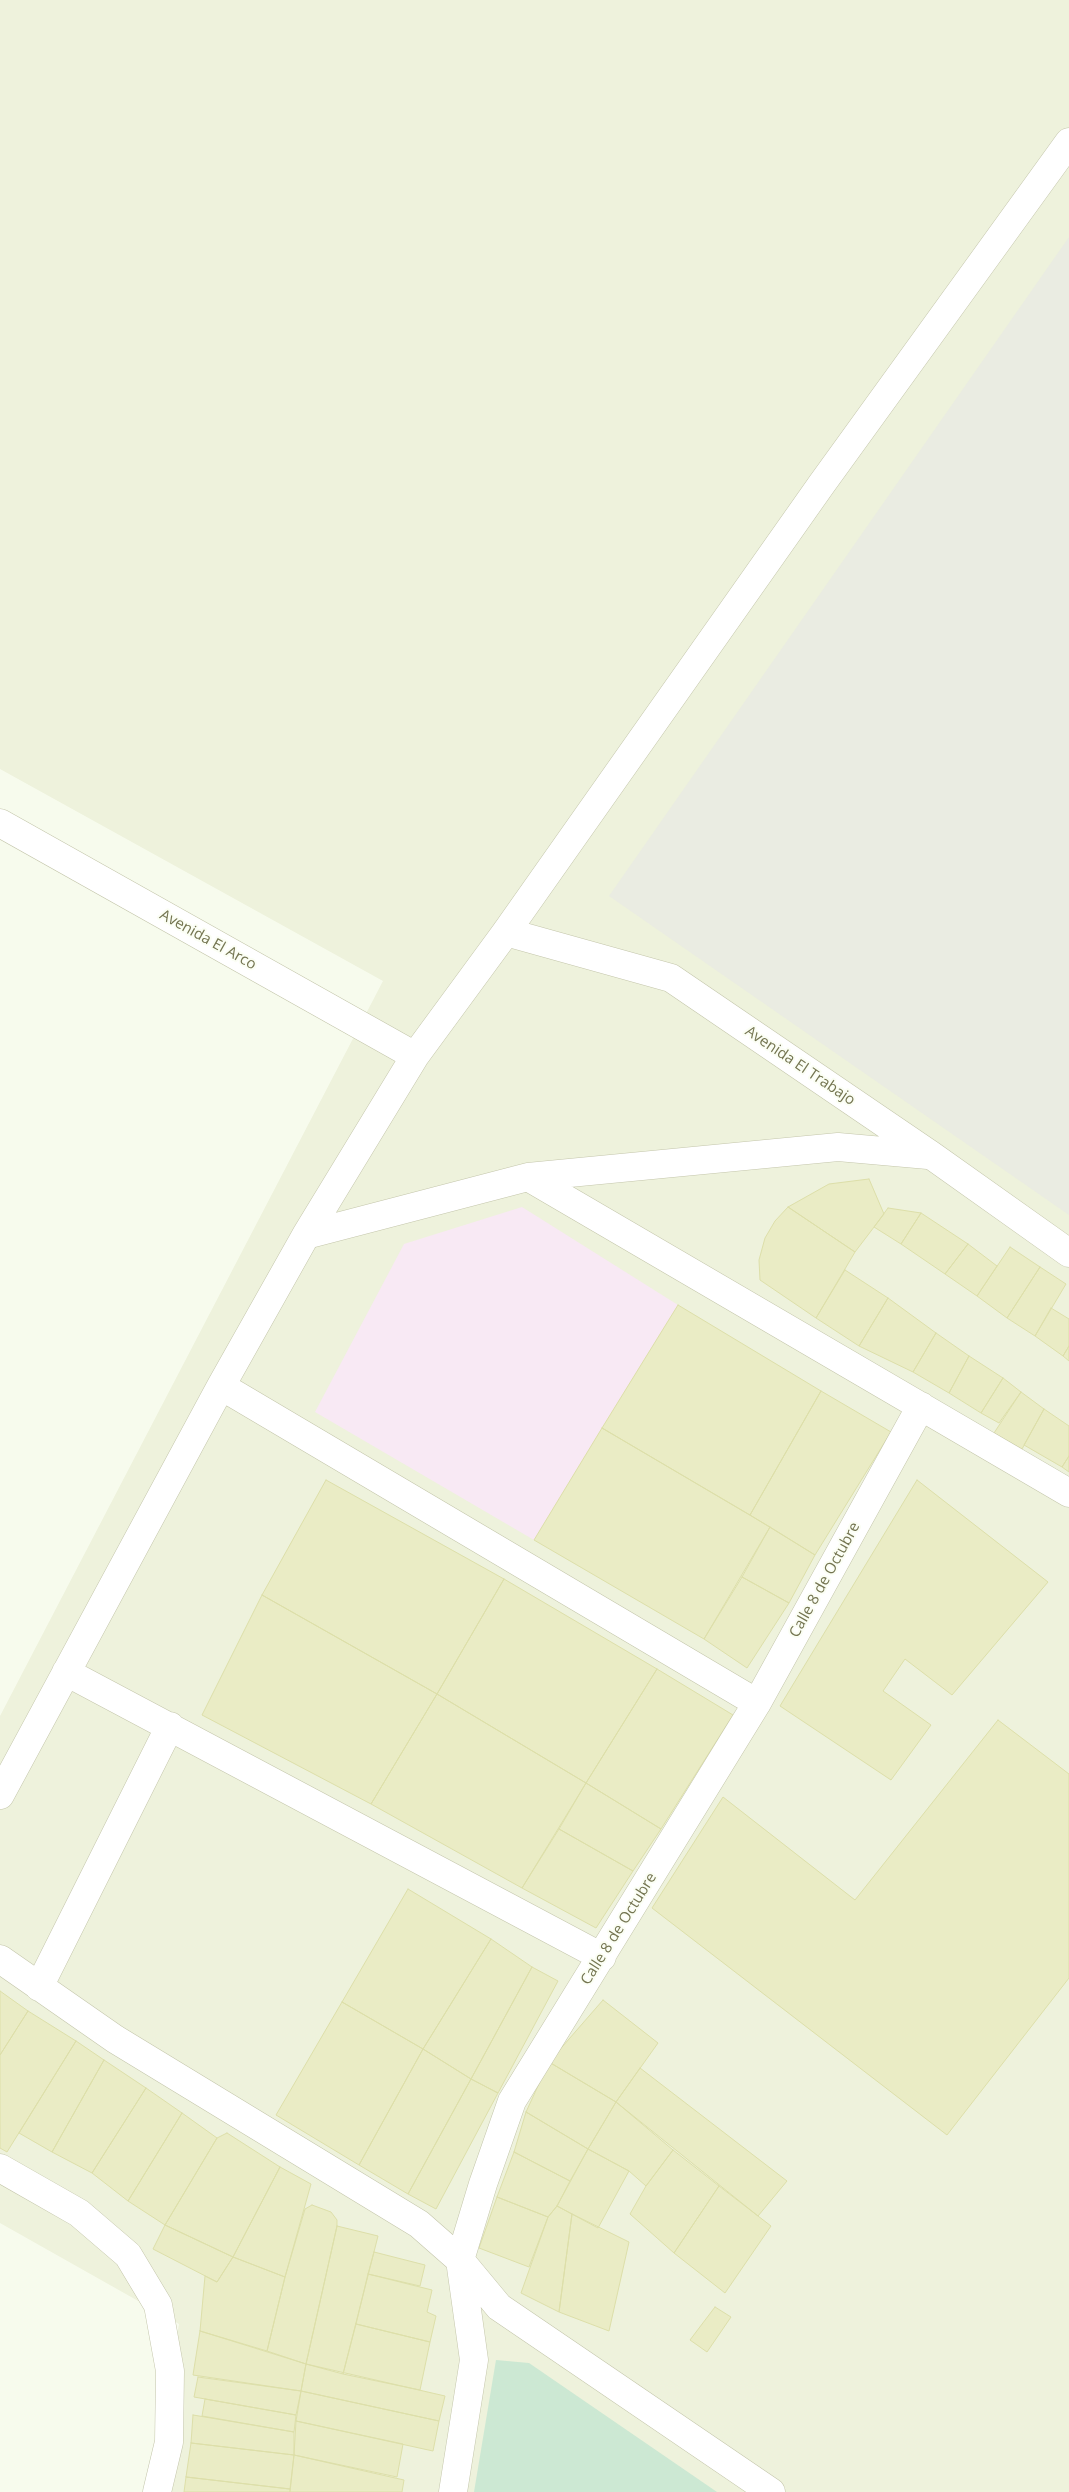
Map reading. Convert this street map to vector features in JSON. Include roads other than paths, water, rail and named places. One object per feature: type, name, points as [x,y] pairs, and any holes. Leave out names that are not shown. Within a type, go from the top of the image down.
[{"type":"street","points":[[0,1795],[221,1386],[306,1235],[416,1056],[506,932],[821,485],[1069,142]]},
{"type":"street","name":"Avenida El Arco","points":[[0,823],[416,1056]]},
{"type":"street","name":"Avenida El Trabajo","points":[[506,932],[671,978],[931,1155],[1069,1253]]},
{"type":"street","points":[[306,1235],[528,1177],[838,1147],[931,1155]]},
{"type":"street","points":[[528,1177],[1069,1493]]},
{"type":"street","points":[[221,1386],[757,1702]]},
{"type":"street","name":"Calle 8 de Octubre","points":[[453,2492],[474,2360],[460,2260],[483,2184],[512,2101],[757,1702],[921,1406]]},
{"type":"street","points":[[66,1672],[602,1957]]},
{"type":"street","points":[[39,1987],[170,1726]]},
{"type":"street","points":[[0,1959],[115,2039],[418,2224],[460,2260],[499,2307],[771,2492]]},
{"type":"street","points":[[0,2168],[86,2219],[128,2255],[158,2305],[170,2371],[169,2442],[157,2492]]}]
